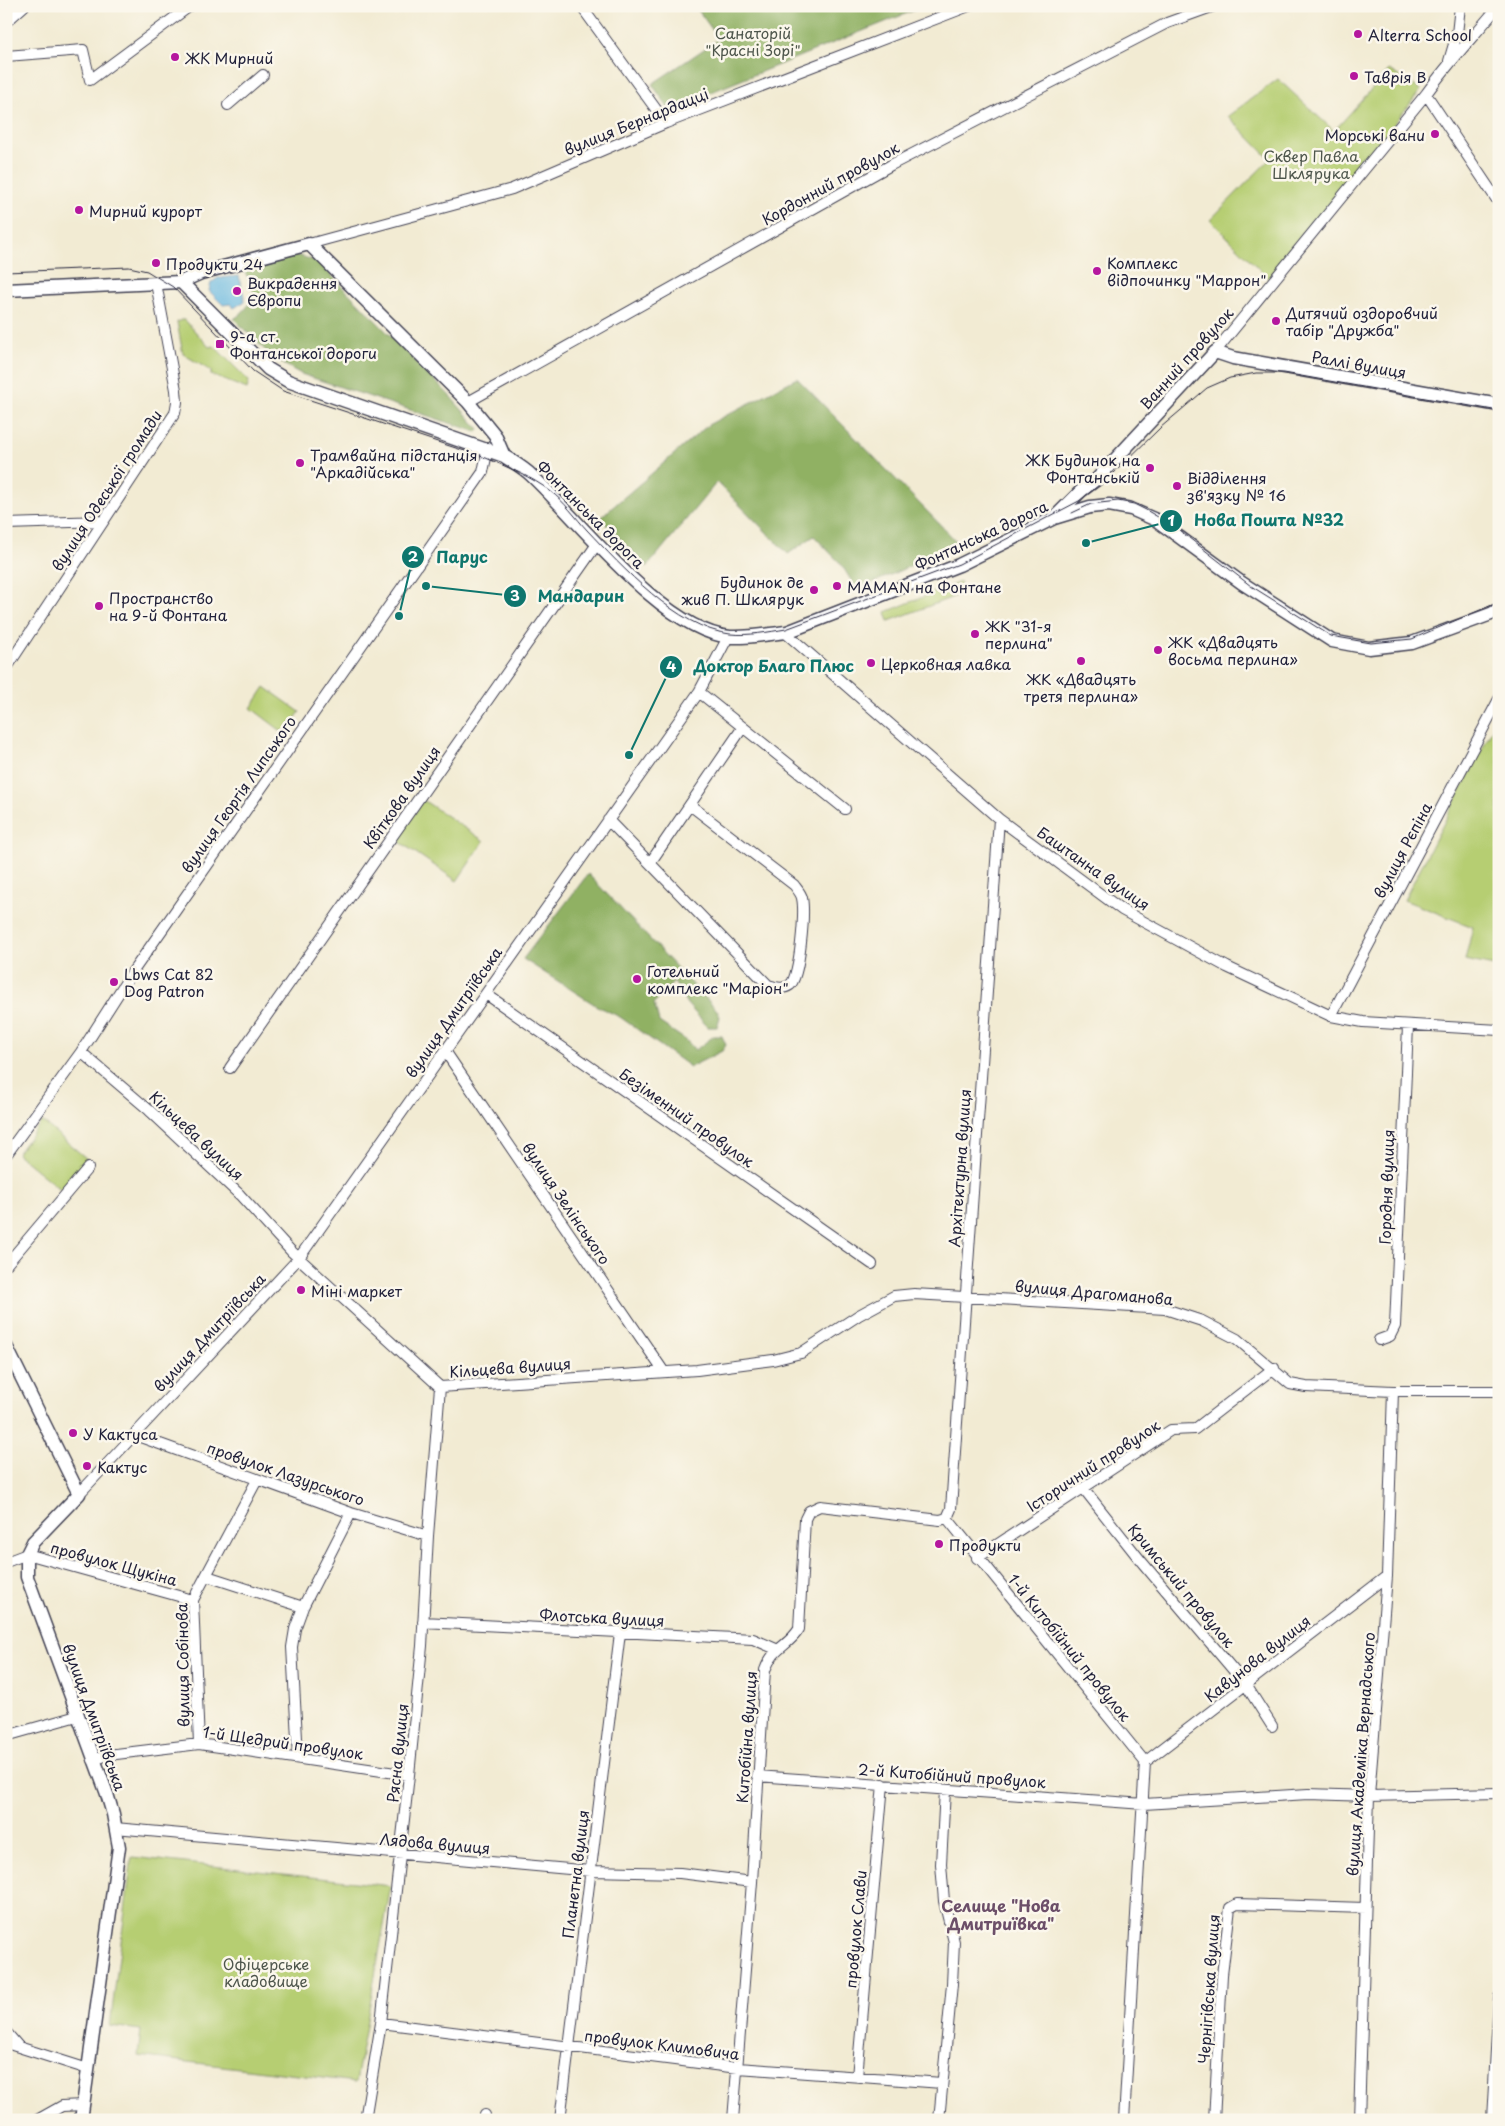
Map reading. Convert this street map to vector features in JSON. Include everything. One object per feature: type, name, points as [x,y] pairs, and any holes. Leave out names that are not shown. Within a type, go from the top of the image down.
[{"type":"main road","points":[[6,290],[181,282],[201,273],[308,244],[468,402],[495,435],[504,456]]},
{"type":"main road","name":"Фонтанська дорога","points":[[181,282],[268,369],[288,381],[482,446],[504,456],[531,474],[597,544],[662,606],[685,621],[728,637],[760,636],[787,632],[959,565],[1054,518],[1101,506],[1131,509],[1156,520],[1250,588],[1332,641],[1350,646],[1369,648],[1412,643],[1491,614],[1499,609]]},
{"type":"main road","name":"Раллі вулиця","points":[[1215,352],[1233,358],[1499,405]]},
{"type":"main road","name":"Ванний провулок","points":[[1054,518],[1081,491],[1096,480],[1215,352]]},
{"type":"main road","points":[[482,446],[495,435]]},
{"type":"main road","points":[[1096,480],[1089,495],[1091,500],[1101,506]]},
{"type":"main road","points":[[6,1346],[79,1494]]},
{"type":"main road","name":"вулиця Дмитріївська","points":[[79,1494],[41,1532],[27,1554],[29,1582],[111,1808],[119,1847],[118,1866],[81,2120]]},
{"type":"street","points":[[6,22],[24,6]]},
{"type":"street","points":[[6,56],[83,50],[90,80],[190,6]]},
{"type":"street","points":[[581,6],[666,123]]},
{"type":"street","name":"вулиця Бернардацці","points":[[308,244],[512,189],[666,123],[969,6]]},
{"type":"street","name":"Кордонний провулок","points":[[468,402],[891,165],[1167,23],[1214,6]]},
{"type":"street","name":"Ванний провулок","points":[[1448,62],[1457,34],[1460,6]]},
{"type":"street","name":"Ванний провулок","points":[[1215,352],[1426,94],[1448,62],[1467,45],[1497,8]]},
{"type":"street","points":[[228,105],[263,75]]},
{"type":"street","points":[[1426,94],[1499,204]]},
{"type":"street","name":"вулиця Одеської громади","points":[[6,669],[175,413],[177,402],[156,283]]},
{"type":"street","name":"вулиця Георгія Липського","points":[[6,1155],[81,1052],[135,968],[483,472],[482,446]]},
{"type":"street","points":[[6,524],[103,521]]},
{"type":"street","name":"Квіткова вулиця","points":[[230,1068],[597,544]]},
{"type":"street","name":"Баштанна вулиця","points":[[787,632],[788,635],[998,819],[1122,910],[1227,967],[1331,1016],[1363,1022],[1408,1026],[1499,1030]]},
{"type":"street","name":"вулиця Дмитріївська","points":[[79,1494],[299,1258],[699,692],[728,637]]},
{"type":"street","points":[[699,692],[845,809]]},
{"type":"street","name":"вулиця Рєпіна","points":[[1331,1016],[1499,699]]},
{"type":"street","points":[[650,863],[743,727]]},
{"type":"street","points":[[608,820],[768,985],[781,988],[790,985],[796,978],[802,906],[800,894],[794,885],[690,805]]},
{"type":"street","name":"Архітектурна вулиця","points":[[947,1518],[951,1509],[998,819]]},
{"type":"street","name":"Безіменний провулок","points":[[486,994],[872,1264]]},
{"type":"street","name":"Городня вулиця","points":[[1379,1340],[1390,1336],[1395,1326],[1408,1026]]},
{"type":"street","name":"вулиця Зелінського","points":[[445,1051],[664,1372]]},
{"type":"street","name":"Кільцева вулиця","points":[[81,1052],[148,1110],[240,1195],[299,1258],[440,1387],[664,1372],[773,1360],[801,1353],[859,1315],[894,1296],[914,1294],[965,1297]]},
{"type":"street","points":[[6,1265],[88,1168]]},
{"type":"street","name":"вулиця Драгоманова","points":[[965,1297],[1165,1309],[1202,1321],[1237,1339],[1274,1368],[1290,1384],[1306,1387],[1393,1391],[1499,1391]]},
{"type":"street","points":[[1237,1339],[1250,1339]]},
{"type":"street","name":"Історичний провулок","points":[[977,1558],[1171,1430],[1195,1429],[1274,1368]]},
{"type":"street","name":"Рясна вулиця","points":[[365,2120],[381,2023],[410,1775],[440,1387]]},
{"type":"street","name":"вулиця Академіка Вернадського","points":[[1359,2120],[1369,1796],[1387,1576],[1393,1391]]},
{"type":"street","name":"провулок Лазурського","points":[[135,1435],[351,1513],[428,1536]]},
{"type":"street","name":"вулиця Собінова","points":[[199,1744],[193,1600],[257,1480]]},
{"type":"street","name":"Кримський провулок","points":[[1084,1489],[1141,1561],[1246,1686],[1272,1726]]},
{"type":"street","name":"Китобійна вулиця","points":[[733,2120],[752,1882],[765,1670],[776,1649],[791,1639],[799,1628],[805,1518],[809,1511],[820,1506],[940,1520],[947,1518]]},
{"type":"street","points":[[298,1758],[292,1647],[295,1628],[303,1607],[351,1513]]},
{"type":"street","name":"1-й Китобійний провулок","points":[[947,1518],[977,1558],[1145,1762]]},
{"type":"street","points":[[6,1562],[27,1554]]},
{"type":"street","name":"провулок Щукіна","points":[[27,1554],[193,1600]]},
{"type":"street","points":[[207,1576],[303,1607]]},
{"type":"street","name":"Кавунова вулиця","points":[[1145,1762],[1387,1576]]},
{"type":"street","name":"Флотська вулиця","points":[[423,1622],[753,1639],[776,1649]]},
{"type":"street","name":"Планетна вулиця","points":[[560,2120],[620,1633]]},
{"type":"street","points":[[6,1736],[77,1716]]},
{"type":"street","name":"1-й Щедрий провулок","points":[[93,1760],[108,1755],[199,1744],[410,1775]]},
{"type":"street","points":[[1124,2120],[1145,1762]]},
{"type":"street","name":"2-й Китобійний провулок","points":[[757,1776],[1144,1804],[1308,1794],[1369,1796],[1499,1793]]},
{"type":"street","name":"провулок Слави","points":[[856,2077],[884,1784]]},
{"type":"street","points":[[939,2120],[952,1984],[954,1942],[944,1901],[942,1864],[945,1790]]},
{"type":"street","name":"Лядова вулиця","points":[[115,1828],[591,1871],[680,1873],[752,1882]]},
{"type":"street","name":"Чернігівська вулиця","points":[[1214,2120],[1222,1974],[1230,1908],[1237,1904],[1365,1908]]},
{"type":"street","points":[[1492,2120],[1499,1997]]},
{"type":"street","name":"провулок Климовича","points":[[381,2023],[738,2068],[942,2083]]},
{"type":"street","points":[[6,2032],[18,2046]]},
{"type":"street","points":[[6,2043],[88,2068]]},
{"type":"street","points":[[37,2120],[62,2106],[83,2105]]},
{"type":"green space","name":"Санаторій \"Красні Зорі\"","points":[[695,6],[925,6],[669,109],[652,84],[719,39]]},
{"type":"green space","name":"Сквер Павла Шклярука","points":[[1389,70],[1421,90],[1270,280],[1210,220],[1270,159],[1228,116],[1278,79],[1334,131]]},
{"type":"green space","points":[[293,254],[317,261],[449,395],[479,429],[477,432],[301,374],[273,358],[234,319],[246,308],[252,296],[251,283],[242,269]]},
{"type":"green space","points":[[185,320],[209,347],[214,346],[249,381],[247,389],[211,375],[211,371],[183,354],[177,322]]},
{"type":"green space","points":[[797,378],[959,544],[857,590],[841,564],[814,536],[788,554],[717,482],[647,567],[600,518],[708,425]]},
{"type":"green space","points":[[960,582],[964,593],[889,621],[886,612]]},
{"type":"green space","points":[[265,687],[300,712],[284,733],[251,708]]},
{"type":"green space","points":[[1499,716],[1499,967],[1465,960],[1473,927],[1404,900]]},
{"type":"green space","points":[[423,800],[484,841],[457,881],[397,840]]},
{"type":"green space","points":[[588,874],[717,1010],[720,1017],[717,1027],[708,1027],[687,1004],[674,982],[654,1003],[659,1022],[687,1041],[695,1050],[714,1036],[722,1036],[726,1045],[722,1051],[690,1067],[620,1017],[597,1006],[523,959]]},
{"type":"green space","points":[[42,1121],[87,1159],[61,1190],[17,1154]]},
{"type":"green space","name":"Офіцерське кладовище","points":[[132,1857],[391,1886],[356,2082],[138,2056],[141,2030],[110,2026]]},
{"type":"water","points":[[239,276],[245,301],[234,308],[230,304],[223,305],[209,291],[211,283],[218,278]]},
{"type":"tram line","points":[[6,272],[129,267],[147,271],[173,287],[253,371],[283,391],[486,458],[527,477],[555,495],[617,561],[652,594],[690,620],[710,629],[730,634],[751,634],[786,629],[959,564],[1079,501],[1114,473],[1160,428],[1207,388],[1230,378],[1256,373],[1284,373],[1499,411]]},
{"type":"tram line","points":[[1072,513],[1091,504],[1118,501],[1134,504],[1175,527],[1251,586],[1331,636],[1371,643],[1412,639],[1499,602]]},
{"type":"place","name":"Alterra School","points":[[1358,34]]},
{"type":"place","name":"ЖК Мирний","points":[[175,57]]},
{"type":"place","name":"Таврія В","points":[[1354,76]]},
{"type":"place","name":"Морські вани","points":[[1435,134]]},
{"type":"place","name":"Мирний курорт","points":[[79,210]]},
{"type":"place","name":"Продукти 24","points":[[156,263]]},
{"type":"place","name":"Комплекс відпочинку \"Маррон\"","points":[[1097,271]]},
{"type":"place","name":"Викрадення Європи","points":[[237,291]]},
{"type":"place","name":"Дитячий оздоровчий табір \"Дружба\"","points":[[1276,321]]},
{"type":"place","name":"9-а ст. Фонтанської дороги","points":[[220,344]]},
{"type":"place","name":"Трамвайна підстанція \"Аркадійська\"","points":[[300,463]]},
{"type":"place","name":"ЖК Будинок на Фонтанській","points":[[1150,468]]},
{"type":"place","name":"Відділення зв'язку № 16","points":[[1177,486]]},
{"type":"place","name":"Нова Пошта №32","points":[[1086,543]]},
{"type":"place","name":"Мандарин","points":[[426,586]]},
{"type":"place","name":"MAMAN на Фонтане","points":[[837,586]]},
{"type":"place","name":"Будинок де жив П. Шклярук","points":[[814,590]]},
{"type":"place","name":"Пространство на 9-й Фонтана","points":[[99,606]]},
{"type":"place","name":"Парус","points":[[399,616]]},
{"type":"place","name":"ЖК \"31-я перлина\"","points":[[975,634]]},
{"type":"place","name":"ЖК «Двадцять восьма перлина»","points":[[1158,650]]},
{"type":"place","name":"ЖК «Двадцять третя перлина»","points":[[1081,661]]},
{"type":"place","name":"Церковная лавка","points":[[871,663]]},
{"type":"place","name":"Доктор Благо Плюс","points":[[629,755]]},
{"type":"place","name":"Готельний комплекс \"Маріон\"","points":[[637,979]]},
{"type":"place","name":"Lbws Cat 82 Dog Patron","points":[[114,982]]},
{"type":"place","name":"Міні маркет","points":[[301,1290]]},
{"type":"place","name":"У Кактуса","points":[[73,1433]]},
{"type":"place","name":"Кактус","points":[[87,1466]]},
{"type":"place","name":"Продукти","points":[[939,1544]]},
{"type":"district","name":"Селище \"Нова Дмитриївка\"","points":[[1001,1914]]}]
